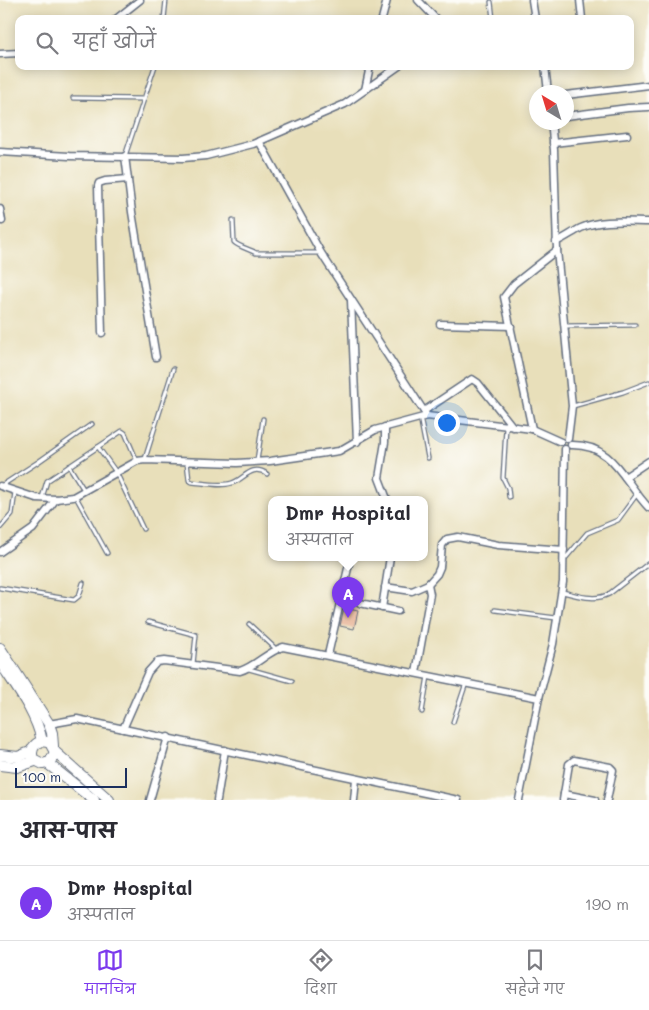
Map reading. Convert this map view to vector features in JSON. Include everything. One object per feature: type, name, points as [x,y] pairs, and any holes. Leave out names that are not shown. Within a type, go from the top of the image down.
[{"type":"main road","points":[[0,648],[49,724],[54,749],[52,759],[47,764]]},
{"type":"main road","points":[[0,662],[34,716],[42,741]]},
{"type":"main road","points":[[94,800],[47,764],[40,764],[34,756],[35,744],[42,741],[50,743],[54,749],[110,800]]},
{"type":"main road","points":[[0,755],[34,756]]},
{"type":"main road","points":[[0,765],[17,767],[34,756]]},
{"type":"street","points":[[121,15],[140,0]]},
{"type":"street","points":[[383,15],[387,0]]},
{"type":"street","points":[[418,0],[432,15]]},
{"type":"street","points":[[532,0],[534,15]]},
{"type":"street","points":[[580,0],[582,15]]},
{"type":"street","points":[[0,54],[15,52]]},
{"type":"street","points":[[365,90],[369,70]]},
{"type":"street","points":[[0,152],[69,156],[183,158],[206,156],[259,141],[344,104],[393,70]]},
{"type":"street","points":[[546,70],[547,85]]},
{"type":"street","points":[[574,95],[649,86]]},
{"type":"street","points":[[574,115],[649,107]]},
{"type":"street","points":[[519,800],[553,644],[562,591],[568,444],[572,406],[556,242],[552,130]]},
{"type":"street","points":[[553,143],[627,134]]},
{"type":"street","points":[[259,141],[321,253],[424,414],[532,429],[561,442],[561,446],[568,444],[583,445],[600,451],[612,460],[649,508]]},
{"type":"street","points":[[125,156],[132,212],[156,357]]},
{"type":"street","points":[[102,333],[98,186],[105,181],[128,179]]},
{"type":"street","points":[[0,209],[2,222]]},
{"type":"street","points":[[556,242],[591,225],[649,222]]},
{"type":"street","points":[[532,429],[504,297],[509,289],[557,250]]},
{"type":"street","points":[[351,299],[357,442]]},
{"type":"street","points":[[440,324],[511,326]]},
{"type":"street","points":[[0,486],[42,499],[56,499],[75,495],[138,461],[257,462],[339,451],[375,430],[424,414],[472,379],[478,383],[509,426]]},
{"type":"street","points":[[385,427],[385,442],[379,478],[386,496]]},
{"type":"street","points":[[625,478],[649,461]]},
{"type":"street","points":[[0,552],[33,529],[56,499]]},
{"type":"street","points":[[385,587],[412,591],[428,584],[437,574],[440,567],[442,545],[452,537],[498,545],[564,550]]},
{"type":"street","points":[[382,608],[389,561]]},
{"type":"street","points":[[328,655],[349,564]]},
{"type":"street","points":[[416,673],[430,594],[428,584]]},
{"type":"street","points":[[360,603],[398,610]]},
{"type":"street","points":[[123,728],[151,667],[157,662],[192,664],[240,671],[249,669],[276,649],[290,647],[540,698]]},
{"type":"street","points":[[49,724],[77,719],[458,800]]},
{"type":"street","points":[[150,800],[168,737]]},
{"type":"street","points":[[217,800],[225,750]]},
{"type":"street","points":[[595,800],[564,797],[569,764],[574,760],[610,767],[613,770],[607,800]]},
{"type":"street","points":[[354,800],[356,779]]},
{"type":"lane","points":[[164,15],[166,0]]},
{"type":"lane","points":[[491,2],[493,15]]},
{"type":"lane","points":[[125,156],[154,70]]},
{"type":"lane","points":[[73,98],[144,99]]},
{"type":"lane","points":[[233,220],[235,244],[249,248],[256,253],[321,253]]},
{"type":"lane","points":[[564,326],[635,325]]},
{"type":"lane","points":[[145,460],[173,369]]},
{"type":"lane","points":[[572,406],[623,392],[649,382]]},
{"type":"lane","points":[[424,414],[428,458]]},
{"type":"lane","points":[[257,462],[263,419]]},
{"type":"lane","points":[[0,486],[92,424]]},
{"type":"lane","points":[[509,426],[503,478],[508,488],[509,497]]},
{"type":"lane","points":[[42,499],[46,481],[123,431],[138,461]]},
{"type":"lane","points":[[98,447],[116,472],[143,529]]},
{"type":"lane","points":[[187,461],[187,476],[192,482],[224,484],[233,483],[247,472],[263,471],[267,474]]},
{"type":"lane","points":[[70,466],[84,490]]},
{"type":"lane","points":[[0,528],[12,514],[16,492]]},
{"type":"lane","points":[[563,560],[587,533],[618,520],[637,494]]},
{"type":"lane","points":[[75,495],[107,553]]},
{"type":"lane","points":[[562,591],[602,598],[649,563]]},
{"type":"lane","points":[[0,588],[74,600],[79,596],[83,583]]},
{"type":"lane","points":[[495,610],[557,618]]},
{"type":"lane","points":[[148,622],[196,635],[192,664]]},
{"type":"lane","points":[[249,624],[276,649]]},
{"type":"lane","points":[[249,669],[292,680]]},
{"type":"lane","points":[[422,712],[428,675]]},
{"type":"lane","points":[[453,722],[466,683]]},
{"type":"building","points":[[344,608],[358,611],[354,629],[340,626]]},
{"type":"place","name":"Dmr Hospital","points":[[348,618]]}]
